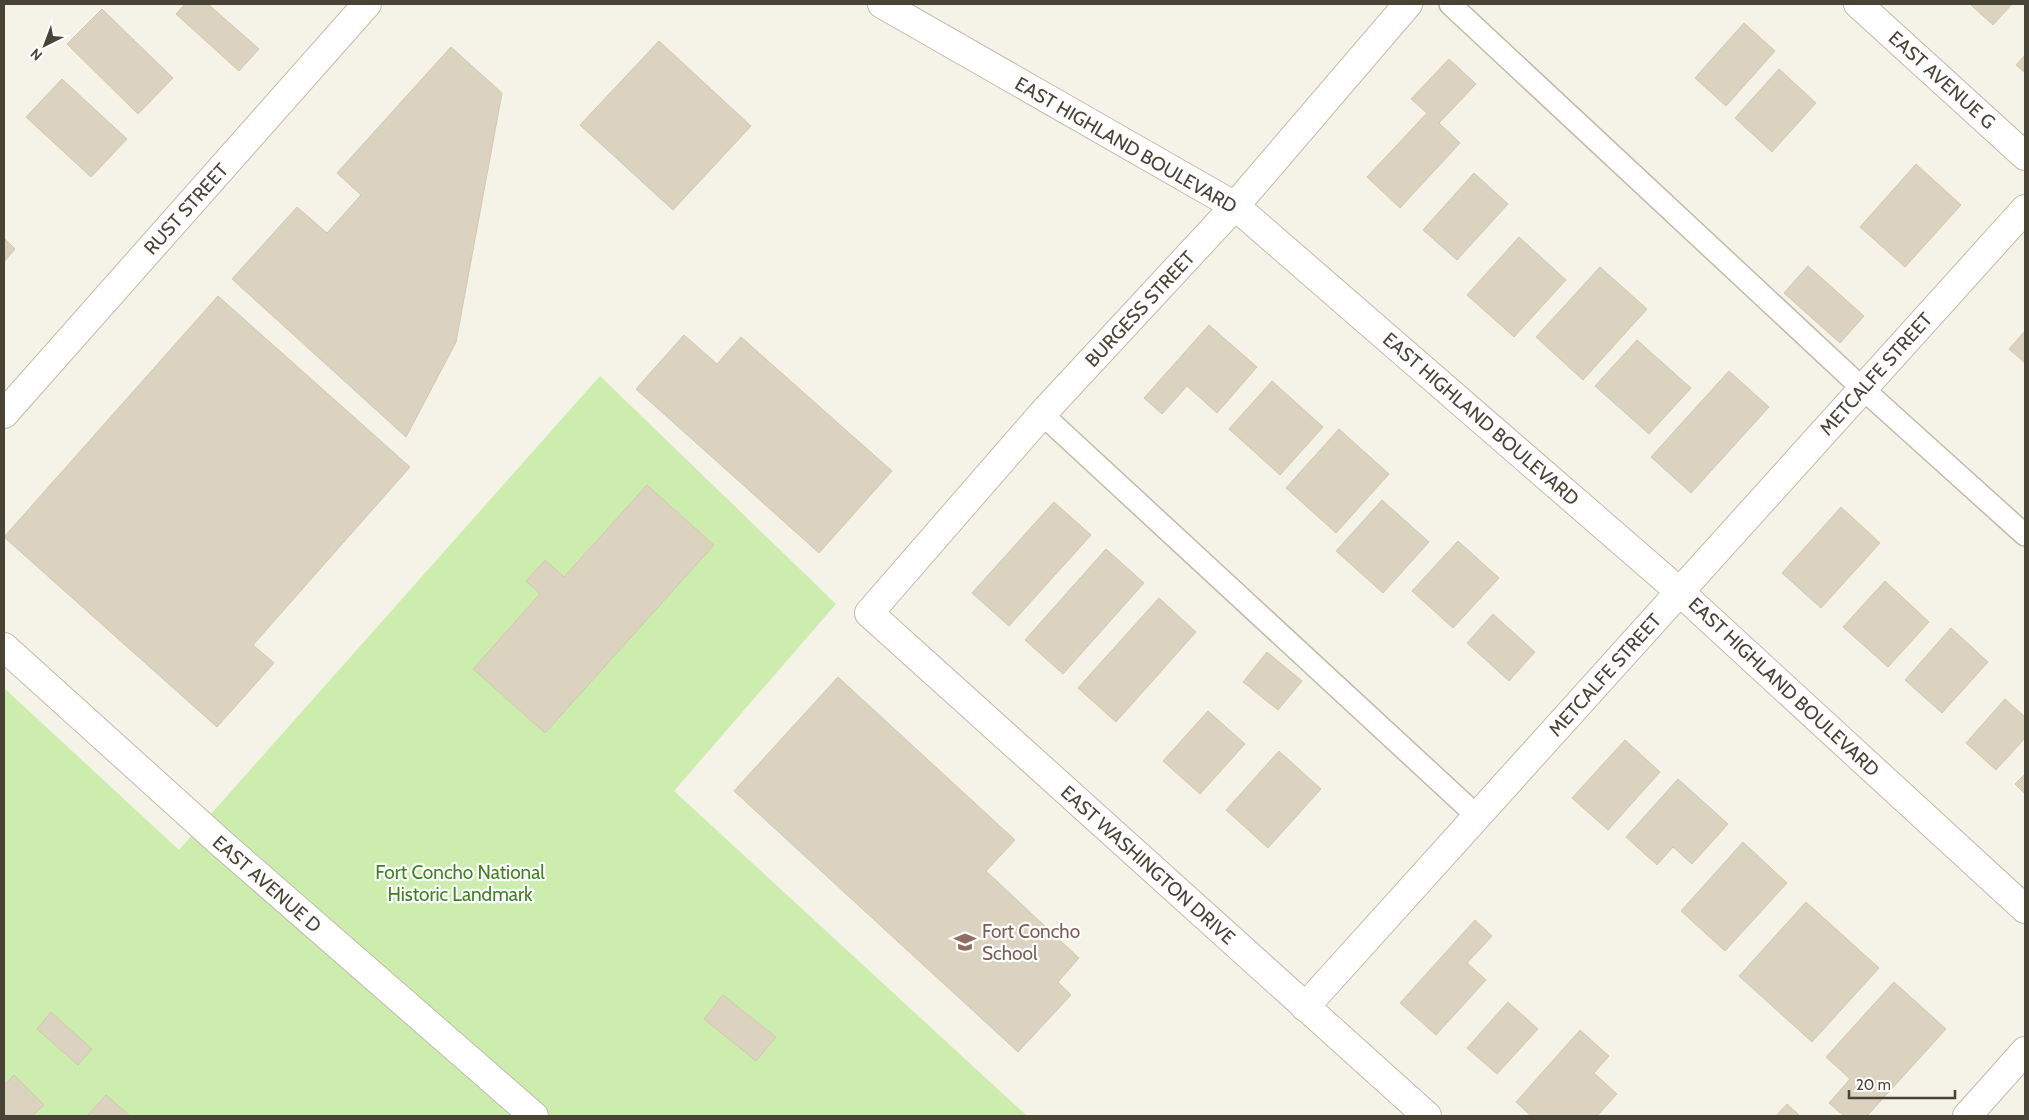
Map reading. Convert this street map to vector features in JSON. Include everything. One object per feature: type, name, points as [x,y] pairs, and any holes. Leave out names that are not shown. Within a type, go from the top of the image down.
[{"type":"street","name":"RUST STREET","points":[[4,414],[368,4]]},
{"type":"street","name":"EAST HIGHLAND BOULEVARD","points":[[882,4],[1235,206],[1680,592],[2025,909]]},
{"type":"street","name":"BURGESS STREET","points":[[869,613],[1042,414],[1235,206],[1408,4]]},
{"type":"street","name":"EAST AVENUE G","points":[[1858,4],[2025,156]]},
{"type":"street","name":"METCALFE STREET","points":[[1305,1007],[2025,209]]},
{"type":"street","name":"EAST WASHINGTON DRIVE","points":[[869,613],[1427,1116]]},
{"type":"street","name":"EAST AVENUE D","points":[[4,647],[221,843],[534,1116]]},
{"type":"street","points":[[1967,1116],[2025,1051]]},
{"type":"lane","points":[[1450,4],[1863,389],[2025,535]]},
{"type":"lane","points":[[1042,414],[1477,816]]},
{"type":"green space","name":"Fort Concho National Historic Landmark","points":[[600,376],[836,604],[674,791],[1027,1116],[4,1116],[4,688],[179,850]]},
{"type":"building","points":[[185,4],[208,4],[259,49],[239,71],[176,14]]},
{"type":"building","points":[[1970,4],[2012,4],[1993,25]]},
{"type":"building","points":[[102,9],[173,78],[138,114],[67,44]]},
{"type":"building","points":[[1744,23],[1775,51],[1726,106],[1695,78]]},
{"type":"building","points":[[659,41],[751,126],[673,210],[580,125]]},
{"type":"building","points":[[451,47],[502,93],[456,342],[406,437],[232,279],[297,207],[327,233],[361,195],[337,173]]},
{"type":"building","points":[[2025,55],[2025,73],[2016,65]]},
{"type":"building","points":[[1449,59],[1476,84],[1439,123],[1460,143],[1400,208],[1367,177],[1427,113],[1411,99]]},
{"type":"building","points":[[1779,69],[1816,103],[1772,152],[1735,118]]},
{"type":"building","points":[[62,79],[127,139],[91,177],[26,117]]},
{"type":"building","points":[[1916,164],[1961,205],[1905,267],[1860,227]]},
{"type":"building","points":[[1474,173],[1508,204],[1457,260],[1423,230]]},
{"type":"building","points":[[1519,237],[1566,280],[1514,337],[1467,295]]},
{"type":"building","points":[[4,238],[15,249],[4,262]]},
{"type":"building","points":[[1808,266],[1864,316],[1840,343],[1784,293]]},
{"type":"building","points":[[1600,267],[1647,309],[1583,380],[1536,337]]},
{"type":"building","points":[[218,296],[410,467],[253,645],[274,663],[217,727],[4,537]]},
{"type":"building","points":[[1209,325],[1257,367],[1217,413],[1187,386],[1162,414],[1144,398]]},
{"type":"building","points":[[2025,331],[2025,363],[2009,349]]},
{"type":"building","points":[[684,335],[717,364],[741,337],[892,471],[819,553],[636,389]]},
{"type":"building","points":[[1637,340],[1691,388],[1649,434],[1595,386]]},
{"type":"building","points":[[1729,371],[1769,407],[1691,493],[1651,457]]},
{"type":"building","points":[[1272,381],[1323,427],[1280,475],[1229,429]]},
{"type":"building","points":[[1339,429],[1389,474],[1336,533],[1286,488]]},
{"type":"building","points":[[647,485],[714,545],[545,733],[473,669],[540,594],[526,581],[545,560],[564,577]]},
{"type":"building","points":[[1382,500],[1429,542],[1383,593],[1336,551]]},
{"type":"building","points":[[1054,502],[1091,535],[1009,626],[972,593]]},
{"type":"building","points":[[1841,507],[1880,543],[1821,608],[1782,573]]},
{"type":"building","points":[[1458,541],[1499,578],[1453,628],[1412,591]]},
{"type":"building","points":[[1106,549],[1144,583],[1063,674],[1025,640]]},
{"type":"building","points":[[1885,581],[1929,622],[1888,667],[1843,627]]},
{"type":"building","points":[[1159,598],[1196,632],[1116,722],[1078,688]]},
{"type":"building","points":[[1493,614],[1535,652],[1509,681],[1467,643]]},
{"type":"building","points":[[1951,628],[1988,662],[1942,713],[1905,680]]},
{"type":"building","points":[[1267,652],[1302,681],[1278,710],[1243,682]]},
{"type":"building","points":[[838,677],[1015,840],[986,871],[1079,958],[1058,982],[1071,995],[1018,1052],[734,791]]},
{"type":"building","points":[[2005,699],[2025,717],[2025,738],[1996,770],[1966,743]]},
{"type":"building","points":[[1208,711],[1245,744],[1200,794],[1163,761]]},
{"type":"building","points":[[1625,740],[1660,772],[1608,830],[1572,798]]},
{"type":"building","points":[[1279,751],[1321,789],[1268,848],[1226,810]]},
{"type":"building","points":[[2025,774],[2025,794],[2015,784]]},
{"type":"building","points":[[1678,779],[1728,824],[1692,864],[1673,847],[1657,865],[1626,837]]},
{"type":"building","points":[[1743,842],[1787,883],[1725,951],[1681,911]]},
{"type":"building","points":[[1806,902],[1879,968],[1812,1042],[1739,976]]},
{"type":"building","points":[[1475,920],[1492,936],[1467,963],[1486,980],[1436,1035],[1400,1003]]},
{"type":"building","points":[[1894,982],[1946,1029],[1867,1116],[1844,1116],[1829,1103],[1850,1079],[1826,1057]]},
{"type":"building","points":[[723,995],[776,1037],[756,1061],[704,1019]]},
{"type":"building","points":[[1508,1002],[1538,1029],[1497,1074],[1467,1048]]},
{"type":"building","points":[[51,1012],[92,1049],[78,1065],[37,1029]]},
{"type":"building","points":[[1580,1030],[1609,1056],[1594,1073],[1617,1094],[1597,1116],[1531,1116],[1516,1102]]},
{"type":"building","points":[[14,1075],[44,1105],[32,1116],[4,1116],[4,1085]]},
{"type":"building","points":[[106,1095],[130,1116],[87,1116]]},
{"type":"building","points":[[1787,1104],[1800,1116],[1776,1116]]},
{"type":"place","name":"Fort Concho School","points":[[965,942]]}]
